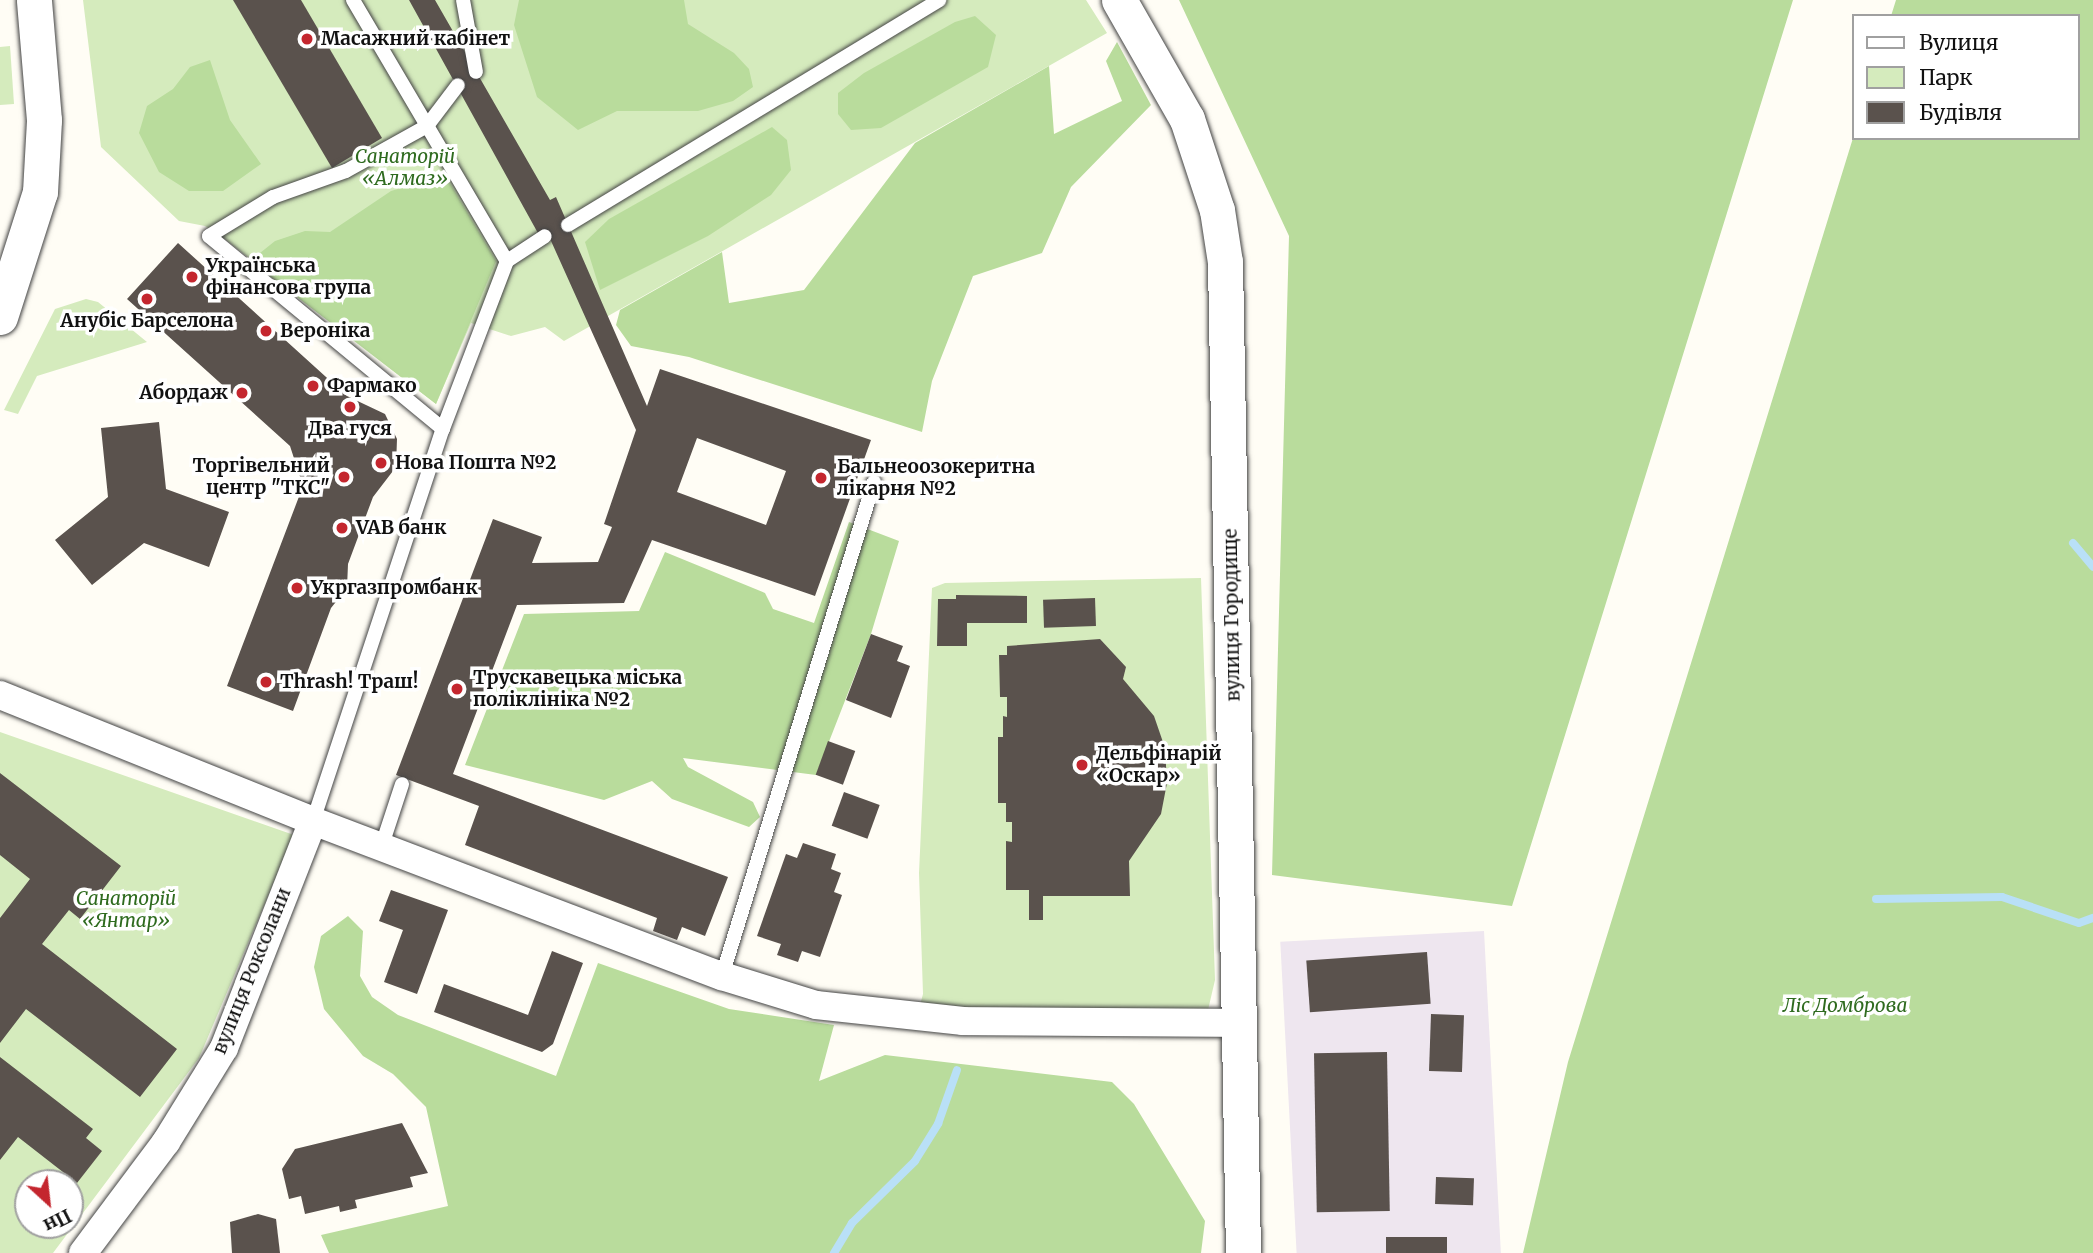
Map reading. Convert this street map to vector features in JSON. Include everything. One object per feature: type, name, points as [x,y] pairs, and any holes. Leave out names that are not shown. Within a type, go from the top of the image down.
[{"type":"street","points":[[0,317],[40,192],[44,120],[34,0]]},
{"type":"street","name":"вулиця Городище","points":[[1119,0],[1187,119],[1217,210],[1225,262],[1243,1253]]},
{"type":"street","points":[[0,695],[313,821],[722,976],[816,1005],[879,1016],[1239,1023]]},
{"type":"street","name":"вулиця Роксолани","points":[[83,1253],[166,1142],[224,1048],[313,821]]},
{"type":"lane","points":[[353,0],[507,261]]},
{"type":"lane","points":[[463,0],[477,72]]},
{"type":"lane","points":[[568,225],[939,0]]},
{"type":"lane","points":[[443,429],[209,236],[273,197],[345,171],[426,126],[458,85]]},
{"type":"lane","points":[[313,821],[443,429],[507,261],[545,236]]},
{"type":"lane","points":[[722,976],[874,482]]},
{"type":"lane","points":[[382,845],[402,783]]},
{"type":"shaded area","points":[[1484,931],[1501,1253],[1297,1253],[1280,942]]},
{"type":"green space","name":"Санаторій «Алмаз»","points":[[83,0],[1086,0],[1107,33],[564,341],[545,327],[511,336],[471,323],[436,404],[222,237],[205,226],[179,221],[101,147]]},
{"type":"green space","points":[[519,0],[684,0],[688,24],[734,53],[749,69],[753,87],[733,101],[698,111],[617,111],[578,130],[537,97],[514,25]]},
{"type":"green space","points":[[1179,0],[1793,0],[1512,906],[1272,875],[1289,236]]},
{"type":"green space","name":"Ліс Домброва","points":[[1896,0],[2093,0],[2093,1253],[1523,1253],[1568,1062],[1852,140],[2079,140],[2079,14],[1892,14]]},
{"type":"green space","points":[[975,16],[996,35],[988,67],[881,128],[851,130],[838,114],[838,93],[864,73],[955,22]]},
{"type":"green space","points":[[1117,42],[1151,105],[1071,187],[1042,253],[973,276],[932,381],[922,432],[689,357],[631,346],[616,325],[620,310],[722,252],[729,303],[804,290],[915,143],[1049,66],[1054,134],[1122,101],[1106,61]]},
{"type":"green space","points":[[10,46],[14,104],[0,105],[0,47]]},
{"type":"green space","points":[[210,60],[230,120],[261,164],[223,191],[189,191],[159,172],[139,133],[147,106],[173,89],[190,67]]},
{"type":"green space","points":[[772,127],[787,140],[791,170],[771,195],[708,236],[600,290],[585,242],[609,219]]},
{"type":"green space","points":[[445,175],[496,261],[436,404],[250,261],[275,241],[305,231],[330,232],[391,191]]},
{"type":"green space","points":[[86,299],[98,302],[147,342],[37,376],[18,414],[4,410],[55,309]]},
{"type":"green space","points":[[849,522],[899,541],[871,634],[816,775],[683,758],[688,767],[753,802],[760,817],[749,827],[672,799],[652,781],[604,800],[465,765],[524,614],[639,611],[665,552],[765,593],[773,609],[814,623]]},
{"type":"green space","points":[[1201,578],[1215,980],[1208,1010],[917,1016],[923,994],[919,873],[932,588],[945,583]]},
{"type":"green space","name":"Санаторій «Янтар»","points":[[0,732],[294,835],[199,1058],[84,1212],[84,1169],[14,1169],[14,1239],[63,1239],[53,1253],[0,1253]]},
{"type":"green space","points":[[348,916],[363,931],[360,976],[372,997],[398,1015],[556,1076],[598,963],[729,1009],[834,1025],[819,1081],[885,1055],[1112,1082],[1134,1104],[1205,1221],[1201,1253],[329,1253],[321,1235],[448,1206],[426,1107],[393,1074],[363,1056],[324,1009],[314,967],[321,936]]},
{"type":"building","points":[[233,0],[301,0],[382,138],[332,168]]},
{"type":"building","points":[[409,0],[435,0],[550,200],[556,197],[647,406],[660,369],[871,440],[815,596],[652,540],[624,603],[517,605],[453,774],[728,877],[705,936],[682,927],[677,940],[653,931],[657,918],[465,845],[479,806],[396,775],[493,519],[542,537],[532,563],[598,562],[612,527],[604,524],[636,430],[547,232],[539,235]],"holes":[[[697,438],[786,471],[766,525],[677,492]]]},
{"type":"building","name":"Торгівельний центр \"ТКС\"","points":[[178,243],[347,396],[385,414],[397,439],[396,467],[373,497],[348,564],[347,588],[331,608],[293,711],[227,686],[303,486],[290,446],[127,299]]},
{"type":"building","points":[[159,422],[166,489],[229,512],[209,567],[144,543],[92,585],[55,540],[108,497],[101,428]]},
{"type":"building","points":[[956,595],[1027,596],[1027,623],[967,623],[967,646],[937,646],[938,599],[956,599]]},
{"type":"building","points":[[1095,598],[1096,626],[1044,628],[1043,600]]},
{"type":"building","points":[[871,634],[903,646],[897,661],[910,666],[891,718],[846,700]]},
{"type":"building","name":"Дельфінарій «Оскар»","points":[[1100,639],[1126,667],[1123,679],[1154,716],[1165,748],[1167,783],[1161,814],[1129,861],[1130,896],[1043,896],[1043,920],[1029,920],[1029,890],[1006,890],[1006,841],[1012,842],[1012,822],[1006,822],[1006,803],[998,803],[998,737],[1003,737],[1003,716],[1007,717],[1007,697],[1000,697],[999,655],[1007,655],[1007,646]]},
{"type":"building","points":[[828,741],[855,751],[843,785],[816,775]]},
{"type":"building","points":[[0,773],[121,866],[80,919],[69,910],[42,944],[177,1049],[140,1097],[26,1009],[0,1043],[0,918],[30,879],[0,855]]},
{"type":"building","points":[[844,792],[880,805],[867,839],[832,826]]},
{"type":"building","points":[[803,843],[836,854],[831,869],[841,873],[834,892],[842,895],[820,957],[802,951],[798,962],[777,955],[781,944],[757,936],[786,854],[797,858]]},
{"type":"building","points":[[391,890],[448,910],[417,994],[384,982],[403,930],[379,921]]},
{"type":"building","points":[[552,951],[583,963],[553,1044],[542,1052],[434,1012],[444,984],[528,1015]]},
{"type":"building","points":[[1427,952],[1431,1004],[1310,1012],[1306,960]]},
{"type":"building","points":[[1431,1014],[1464,1015],[1462,1072],[1429,1071]]},
{"type":"building","points":[[1387,1052],[1390,1211],[1317,1212],[1314,1053]]},
{"type":"building","points":[[0,1057],[93,1129],[86,1138],[102,1151],[84,1174],[84,1169],[59,1169],[18,1137],[0,1160]]},
{"type":"building","points":[[402,1123],[428,1173],[410,1177],[413,1187],[355,1200],[357,1208],[340,1212],[339,1206],[305,1214],[301,1196],[289,1199],[282,1169],[295,1149]]},
{"type":"building","points":[[1436,1177],[1474,1178],[1473,1205],[1435,1204]]},
{"type":"building","points":[[258,1214],[276,1219],[280,1253],[232,1253],[230,1222]]},
{"type":"building","points":[[1386,1237],[1447,1237],[1447,1253],[1386,1253]]},
{"type":"waterway","points":[[2073,543],[2093,567]]},
{"type":"waterway","points":[[1876,899],[2002,897],[2079,923],[2093,918]]},
{"type":"waterway","points":[[834,1253],[852,1223],[915,1161],[938,1124],[957,1070]]},
{"type":"place","name":"Масажний кабінет","points":[[307,39]]},
{"type":"place","name":"Українська фінансова група","points":[[192,277]]},
{"type":"place","name":"Анубіс Барселона","points":[[147,299]]},
{"type":"place","name":"Вероніка","points":[[266,331]]},
{"type":"place","name":"Фармако","points":[[313,386]]},
{"type":"place","name":"Абордаж","points":[[242,393]]},
{"type":"place","name":"Два гуся","points":[[350,407]]},
{"type":"place","name":"Нова Пошта №2","points":[[381,463]]},
{"type":"place","name":"Торгівельний центр \"ТКС\"","points":[[344,477]]},
{"type":"place","name":"Бальнеоозокеритна лікарня №2","points":[[821,478]]},
{"type":"place","name":"VAB банк","points":[[342,528]]},
{"type":"place","name":"Укргазпромбанк","points":[[297,588]]},
{"type":"place","name":"Thrash! Траш!","points":[[266,682]]},
{"type":"place","name":"Трускавецька міська поліклініка №2","points":[[457,689]]},
{"type":"place","name":"Дельфінарій «Оскар»","points":[[1082,765]]}]
